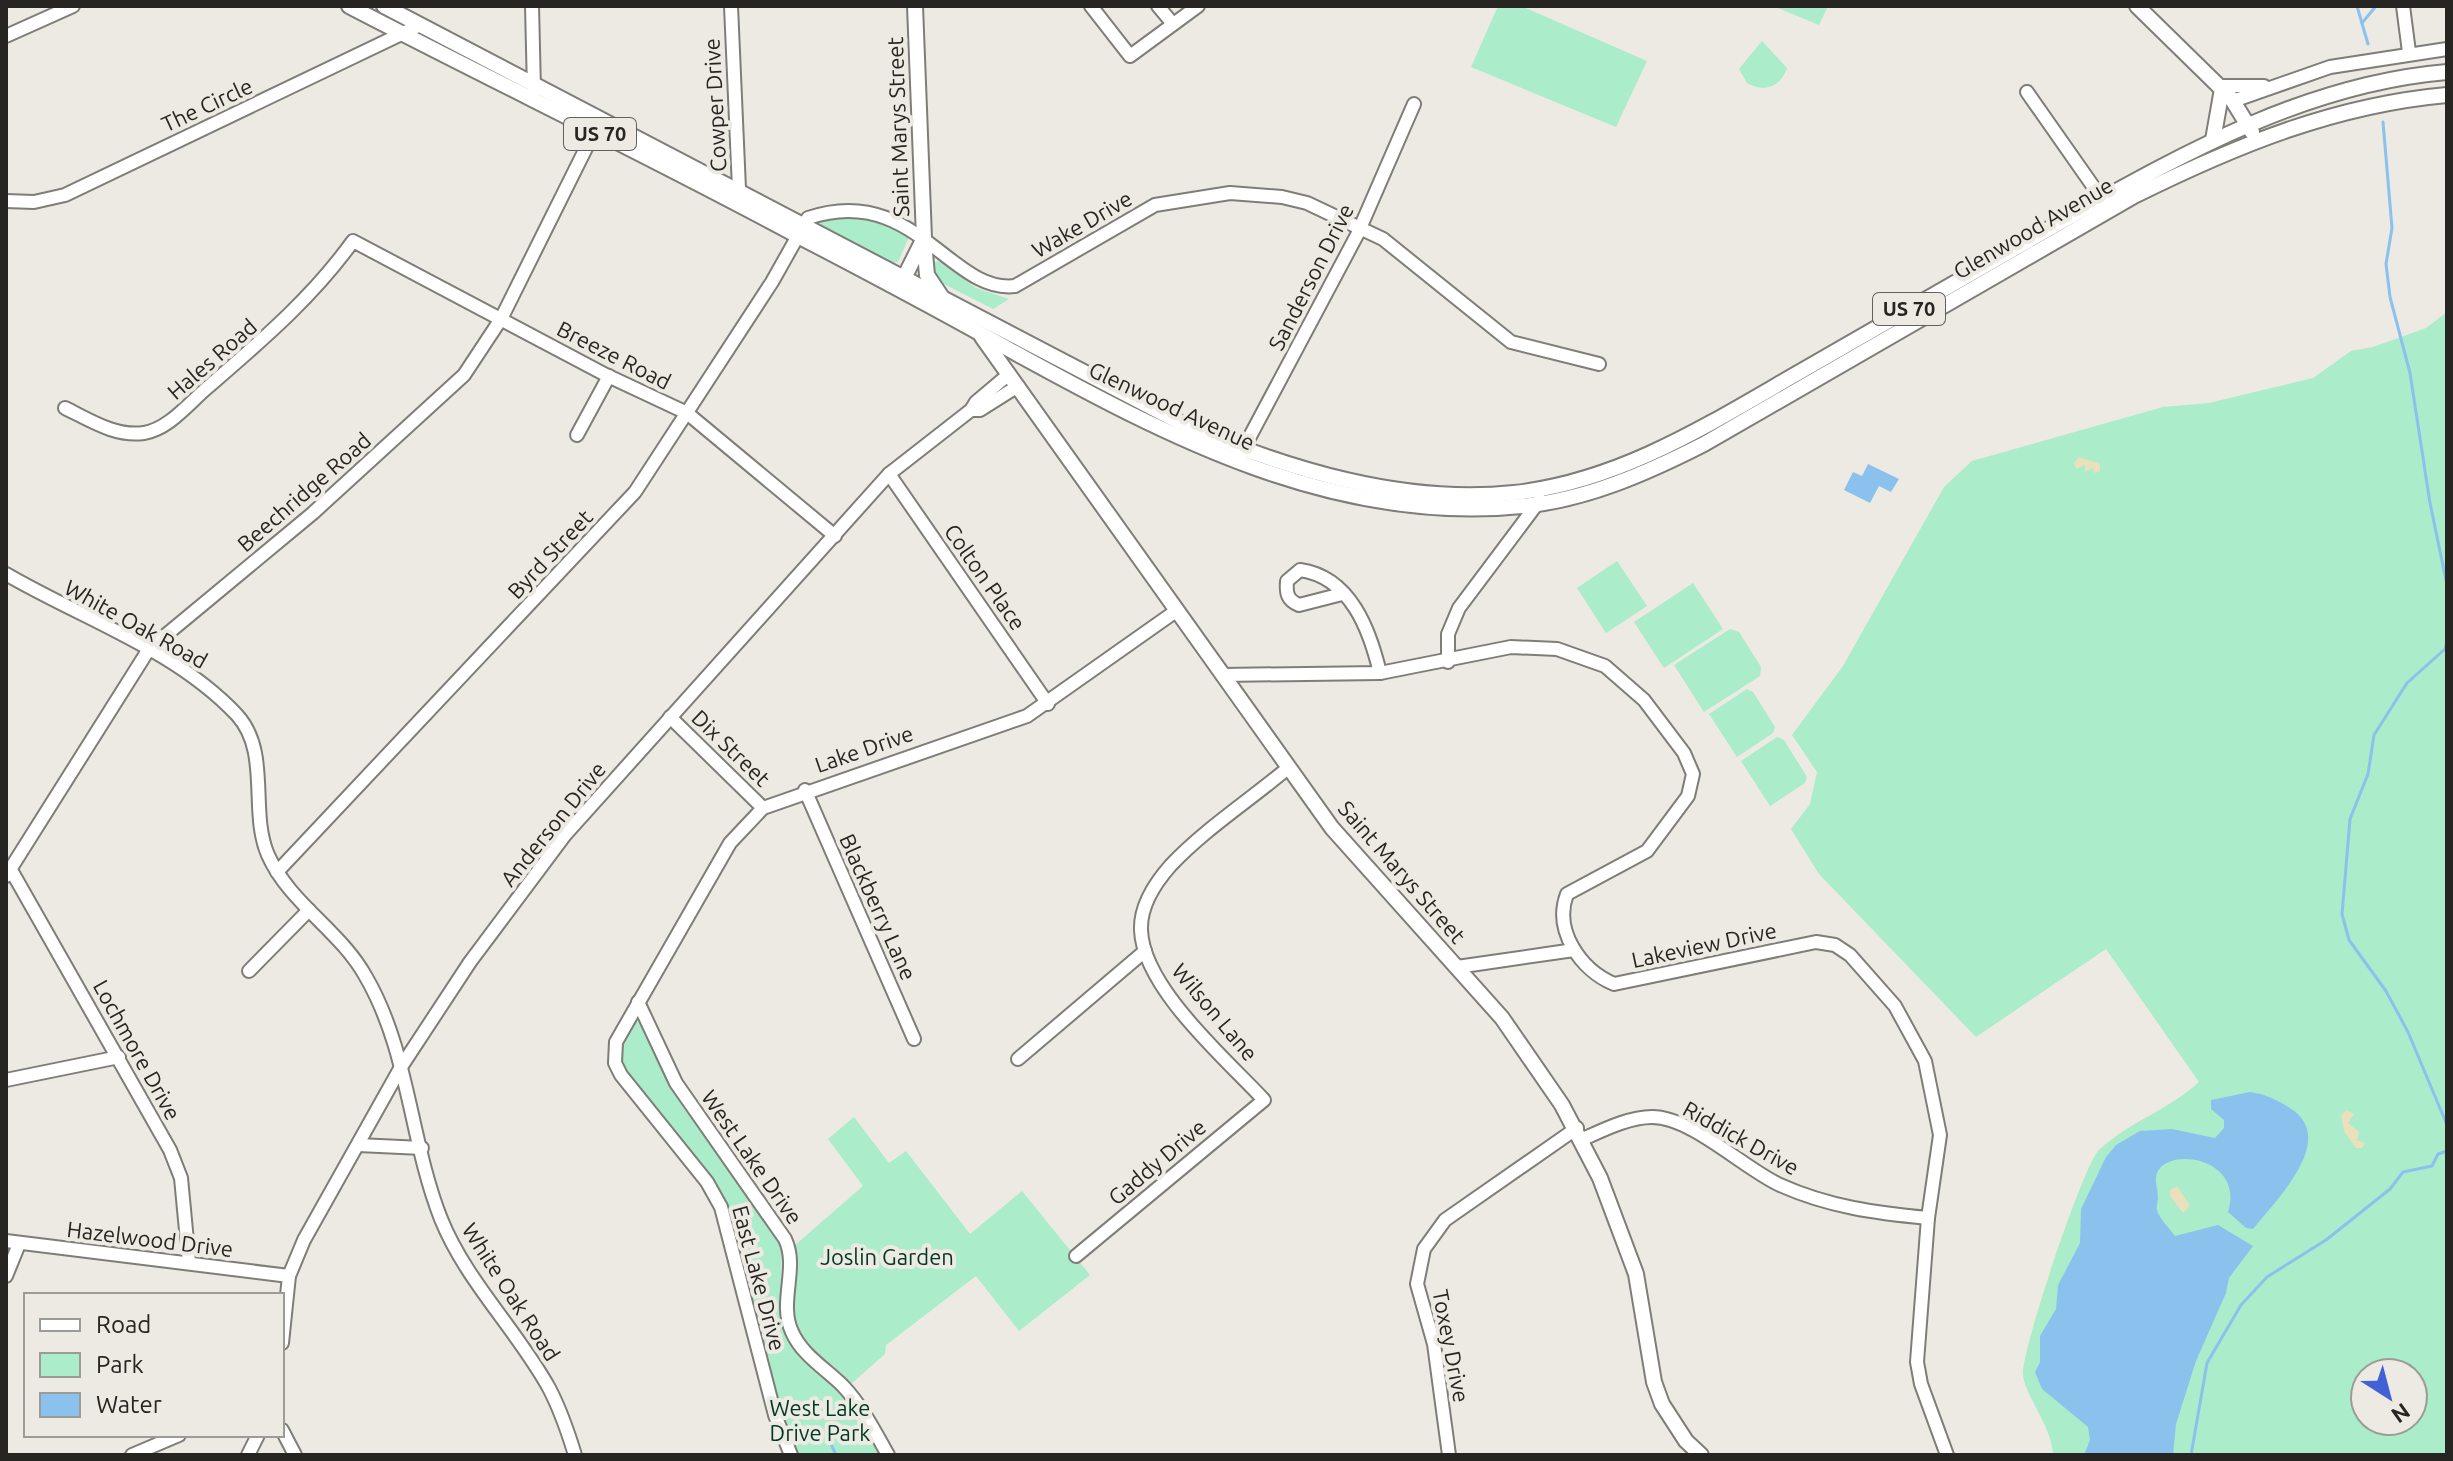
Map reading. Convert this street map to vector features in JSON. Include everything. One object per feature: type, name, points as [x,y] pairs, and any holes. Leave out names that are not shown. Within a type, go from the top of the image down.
[{"type":"main road","name":"Glenwood Avenue","points":[[349,6],[533,92],[736,195],[902,284],[980,333],[1029,352]]},
{"type":"main road","name":"Glenwood Avenue","points":[[384,6],[533,92]]},
{"type":"main road","name":"Saint Marys Street","points":[[902,284],[924,238],[915,6]]},
{"type":"main road","points":[[2137,6],[2221,87],[2249,123],[2254,140]]},
{"type":"main road","name":"Glenwood Avenue","points":[[1540,496],[1666,447],[2102,199],[2249,123],[2352,89],[2447,72]]},
{"type":"main road","points":[[2213,140],[2221,87]]},
{"type":"main road","name":"Glenwood Avenue","points":[[902,284],[943,299],[1176,437],[1350,495],[1473,509],[1626,480],[1677,457],[2134,196],[2254,140],[2338,114],[2446,92]]},
{"type":"main road","points":[[924,238],[922,252],[927,275],[943,299]]},
{"type":"main road","name":"Saint Marys Street","points":[[980,333],[1332,828],[1523,1045],[1580,1134],[1636,1274],[1654,1382],[1662,1404],[1686,1441],[1701,1455]]},
{"type":"main road","points":[[1013,380],[1029,352]]},
{"type":"street","points":[[6,36],[73,6]]},
{"type":"street","points":[[532,6],[533,92]]},
{"type":"street","name":"Cowper Drive","points":[[731,6],[736,195]]},
{"type":"street","points":[[1091,6],[1130,56],[1198,6]]},
{"type":"street","points":[[1158,6],[1173,24]]},
{"type":"street","points":[[2403,6],[2409,52]]},
{"type":"street","name":"The Circle","points":[[6,201],[34,202],[65,195],[420,25]]},
{"type":"street","points":[[2233,101],[2267,86],[2330,67],[2409,52],[2447,49]]},
{"type":"street","points":[[2221,87],[2267,86]]},
{"type":"street","points":[[2027,92],[2102,199]]},
{"type":"street","name":"Sanderson Drive","points":[[1239,457],[1361,226],[1414,104]]},
{"type":"street","name":"Beechridge Road","points":[[8,873],[149,649],[313,513],[464,375],[501,319],[598,125]]},
{"type":"street","name":"Wake Drive","points":[[800,229],[808,218],[833,211],[862,211],[893,220],[924,238],[979,278],[1000,288],[1015,286],[1155,205],[1230,193],[1282,197],[1307,203],[1361,226],[1406,255],[1483,323],[1511,342],[1599,364]]},
{"type":"street","name":"Byrd Street","points":[[277,872],[635,492],[772,282],[800,229]]},
{"type":"street","name":"Breeze Road","points":[[353,241],[609,376],[687,413],[835,536]]},
{"type":"street","name":"Hales Road","points":[[65,408],[121,435],[148,433],[172,420],[275,331],[327,277],[353,241]]},
{"type":"street","points":[[577,435],[609,376]]},
{"type":"street","name":"Anderson Drive","points":[[284,1324],[289,1276],[304,1240],[401,1067],[470,962],[565,835],[889,474],[971,410],[980,410],[1013,380]]},
{"type":"street","name":"Colton Place","points":[[889,474],[1048,704]]},
{"type":"street","points":[[1448,662],[1448,634],[1459,608],[1540,496]]},
{"type":"street","name":"White Oak Road","points":[[6,574],[149,649],[198,679],[240,718],[254,747],[260,821],[266,852],[277,872],[309,910],[345,945],[367,978],[401,1067],[441,1219],[459,1254],[548,1387],[575,1455]]},
{"type":"street","points":[[1342,594],[1359,611],[1372,638],[1380,673]]},
{"type":"street","name":"Lake Drive","points":[[638,1002],[730,843],[763,808],[805,790],[1027,716],[1176,611]]},
{"type":"street","name":"Lakeview Drive","points":[[1222,675],[1380,673],[1448,662],[1511,647],[1557,649],[1605,666],[1644,700],[1684,753],[1693,774],[1688,796],[1647,851],[1567,894],[1562,918],[1574,950],[1594,975],[1614,984],[1816,942],[1835,945],[1850,955],[1895,1006],[1925,1061],[1940,1135],[1928,1218],[1917,1362],[1921,1384],[1947,1455]]},
{"type":"street","name":"Dix Street","points":[[670,717],[763,808]]},
{"type":"street","name":"Wilson Lane","points":[[1264,1100],[1173,1000],[1145,951],[1141,930],[1143,907],[1172,864],[1288,768]]},
{"type":"street","name":"Blackberry Lane","points":[[805,790],[914,1039]]},
{"type":"street","name":"Lochmore Drive","points":[[8,873],[119,1057],[175,1162],[181,1178],[189,1262]]},
{"type":"street","points":[[249,971],[309,910]]},
{"type":"street","points":[[1457,967],[1574,950]]},
{"type":"street","points":[[1018,1059],[1145,951]]},
{"type":"street","name":"East Lake Drive","points":[[638,1002],[616,1042],[615,1063],[632,1090],[707,1182],[721,1207],[775,1415],[791,1455]]},
{"type":"street","name":"West Lake Drive","points":[[638,1002],[676,1083],[788,1246],[787,1314],[792,1334],[805,1352],[851,1396],[888,1455]]},
{"type":"street","points":[[6,1080],[119,1057]]},
{"type":"street","name":"Gaddy Drive","points":[[1076,1256],[1264,1100]]},
{"type":"street","name":"Riddick Drive","points":[[1580,1134],[1652,1117],[1683,1125],[1747,1167],[1810,1197],[1870,1213],[1928,1218]]},
{"type":"street","name":"Toxey Drive","points":[[1449,1455],[1434,1344],[1417,1284],[1424,1249],[1445,1220],[1580,1134]]},
{"type":"street","points":[[358,1145],[422,1148]]},
{"type":"street","points":[[6,1276],[13,1243]]},
{"type":"street","name":"Hazelwood Drive","points":[[13,1243],[289,1276]]},
{"type":"street","points":[[284,1434],[295,1455]]},
{"type":"street","points":[[132,1455],[174,1437]]},
{"type":"street","points":[[248,1455],[257,1437]]},
{"type":"green space","points":[[1498,6],[1521,6],[1647,61],[1616,127],[1471,67]]},
{"type":"green space","points":[[1773,6],[1828,6],[1819,25]]},
{"type":"green space","points":[[1762,41],[1787,68],[1776,84],[1759,88],[1747,83],[1739,69]]},
{"type":"green space","points":[[863,216],[905,232],[909,237],[898,262],[886,263],[815,223],[819,217]]},
{"type":"green space","points":[[940,261],[976,288],[1009,299],[993,309],[938,281],[930,272],[931,263]]},
{"type":"green space","points":[[2447,312],[2447,1455],[2053,1455],[2048,1433],[2023,1375],[2042,1298],[2080,1188],[2099,1150],[2199,1082],[2106,949],[1976,1037],[1819,874],[1791,829],[1810,804],[1817,772],[1792,735],[1843,666],[1944,487],[1972,461],[2163,407],[2209,403],[2313,378],[2351,351],[2373,347],[2426,328]]},
{"type":"green space","points":[[1617,561],[1647,606],[1606,633],[1577,588]]},
{"type":"green space","points":[[1693,583],[1723,629],[1664,668],[1634,622]]},
{"type":"green space","points":[[1730,629],[1739,632],[1761,667],[1760,676],[1704,712],[1674,665]]},
{"type":"green space","points":[[1747,689],[1753,692],[1775,727],[1773,733],[1737,757],[1709,714]]},
{"type":"green space","points":[[1777,737],[1784,740],[1807,777],[1805,783],[1770,806],[1741,761]]},
{"type":"green space","name":"West Lake Drive Park","points":[[632,1021],[641,1022],[668,1081],[742,1179],[782,1245],[780,1312],[787,1336],[799,1353],[842,1392],[882,1455],[798,1455],[768,1376],[722,1197],[704,1169],[621,1067],[619,1042]]},
{"type":"green space","name":"Joslin Garden","points":[[854,1117],[889,1163],[906,1151],[970,1234],[1022,1191],[1090,1275],[1019,1331],[976,1276],[886,1345],[885,1354],[851,1384],[800,1334],[792,1311],[792,1298],[794,1246],[863,1186],[828,1139]]},
{"type":"sand","points":[[2079,457],[2100,464],[2100,471],[2094,473],[2093,468],[2085,472],[2085,465],[2076,469],[2074,463]]},
{"type":"sand","points":[[2346,1110],[2354,1114],[2348,1123],[2359,1132],[2357,1140],[2365,1143],[2362,1148],[2356,1148],[2344,1131],[2341,1116]]},
{"type":"sand","points":[[2177,1186],[2190,1206],[2183,1213],[2170,1196],[2170,1190]]},
{"type":"water","points":[[1868,464],[1899,479],[1891,492],[1879,486],[1870,503],[1844,490],[1853,472],[1862,476]]},
{"type":"water","points":[[2250,1092],[2290,1108],[2303,1121],[2308,1136],[2306,1152],[2288,1186],[2253,1229],[2246,1228],[2228,1212],[2230,1194],[2226,1179],[2216,1169],[2203,1162],[2175,1160],[2164,1165],[2156,1176],[2157,1210],[2175,1236],[2218,1225],[2253,1246],[2229,1278],[2226,1293],[2196,1361],[2176,1424],[2173,1455],[2084,1455],[2090,1440],[2088,1427],[2042,1389],[2035,1372],[2040,1362],[2040,1336],[2056,1309],[2058,1285],[2080,1243],[2081,1209],[2106,1157],[2116,1145],[2140,1131],[2172,1129],[2215,1138],[2224,1128],[2224,1120],[2211,1109],[2211,1100]]},
{"type":"waterway","points":[[2357,6],[2368,44]]},
{"type":"waterway","points":[[2362,23],[2376,6]]},
{"type":"waterway","points":[[2383,122],[2392,228],[2386,264],[2390,297],[2410,373],[2430,503],[2447,585]]},
{"type":"waterway","points":[[2447,641],[2445,649],[2407,683],[2374,735],[2368,774],[2350,819],[2342,914],[2349,940],[2386,991],[2408,1032],[2447,1125]]},
{"type":"waterway","points":[[2191,1455],[2207,1363],[2241,1305],[2267,1277],[2326,1240],[2390,1189],[2403,1172],[2432,1166],[2438,1154],[2447,1151]]},
{"type":"waterway","points":[[831,1444],[836,1455]]}]
